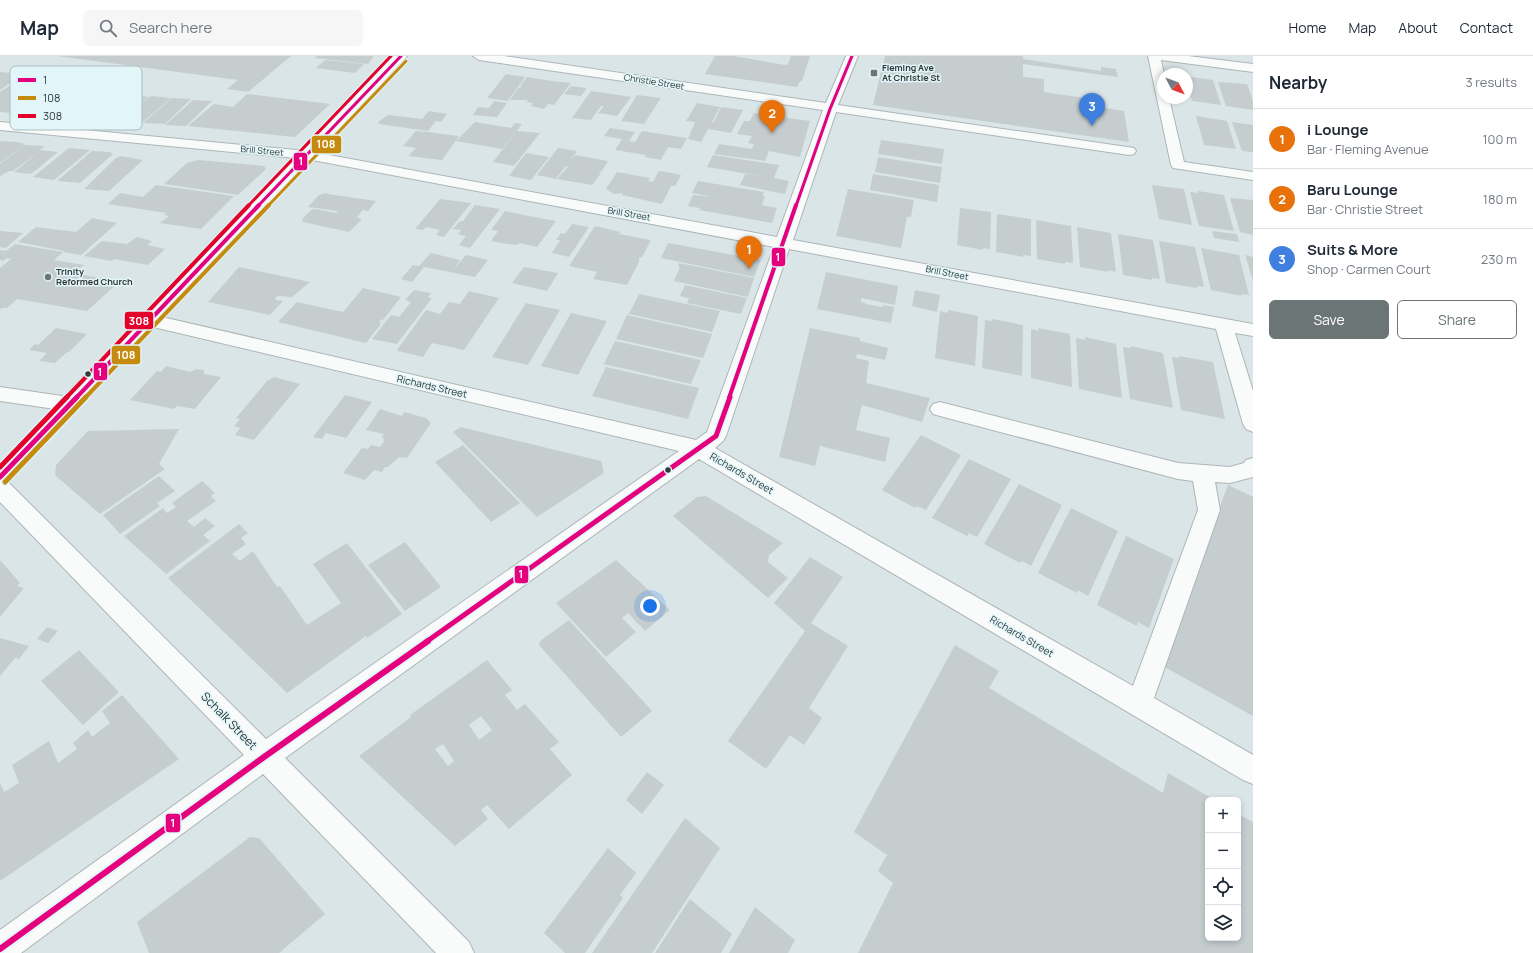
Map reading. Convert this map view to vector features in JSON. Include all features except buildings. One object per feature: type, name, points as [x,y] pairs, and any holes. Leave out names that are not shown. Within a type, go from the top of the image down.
[{"type":"street","points":[[0,477],[401,56]]},
{"type":"street","name":"Christie Street","points":[[479,56],[1129,152]]},
{"type":"street","points":[[0,949],[264,757],[716,436],[830,109],[852,56]]},
{"type":"street","points":[[1154,56],[1157,70]]},
{"type":"street","points":[[1160,56],[1253,68]]},
{"type":"street","points":[[1164,104],[1178,165],[1253,176]]},
{"type":"street","name":"Brill Street","points":[[0,126],[10,127]]},
{"type":"street","name":"Brill Street","points":[[42,130],[307,155],[1253,330]]},
{"type":"street","name":"Richards Street","points":[[149,320],[698,448],[1253,770]]},
{"type":"street","points":[[1224,325],[1253,424]]},
{"type":"street","points":[[0,394],[69,404]]},
{"type":"street","points":[[940,409],[1178,471],[1230,475],[1252,469],[1253,466]]},
{"type":"street","points":[[1139,704],[1209,510],[1203,473]]},
{"type":"street","name":"Schalk Street","points":[[0,488],[458,953]]},
{"type":"transit line","name":"308","points":[[0,467],[391,56]]},
{"type":"transit line","name":"1","points":[[0,477],[401,56]]},
{"type":"transit line","name":"1","points":[[0,949],[264,757],[716,436],[830,109],[852,56]]},
{"type":"transit line","name":"108","points":[[5,482],[406,61]]},
{"type":"place","name":"Fleming Ave At Christie St","points":[[874,73]]},
{"type":"place","name":"Suits & More","points":[[1092,126]]},
{"type":"place","name":"Baru Lounge","points":[[772,133]]},
{"type":"place","name":"i Lounge","points":[[749,269]]},
{"type":"place","name":"Trinity Reformed Church","points":[[48,277]]}]
